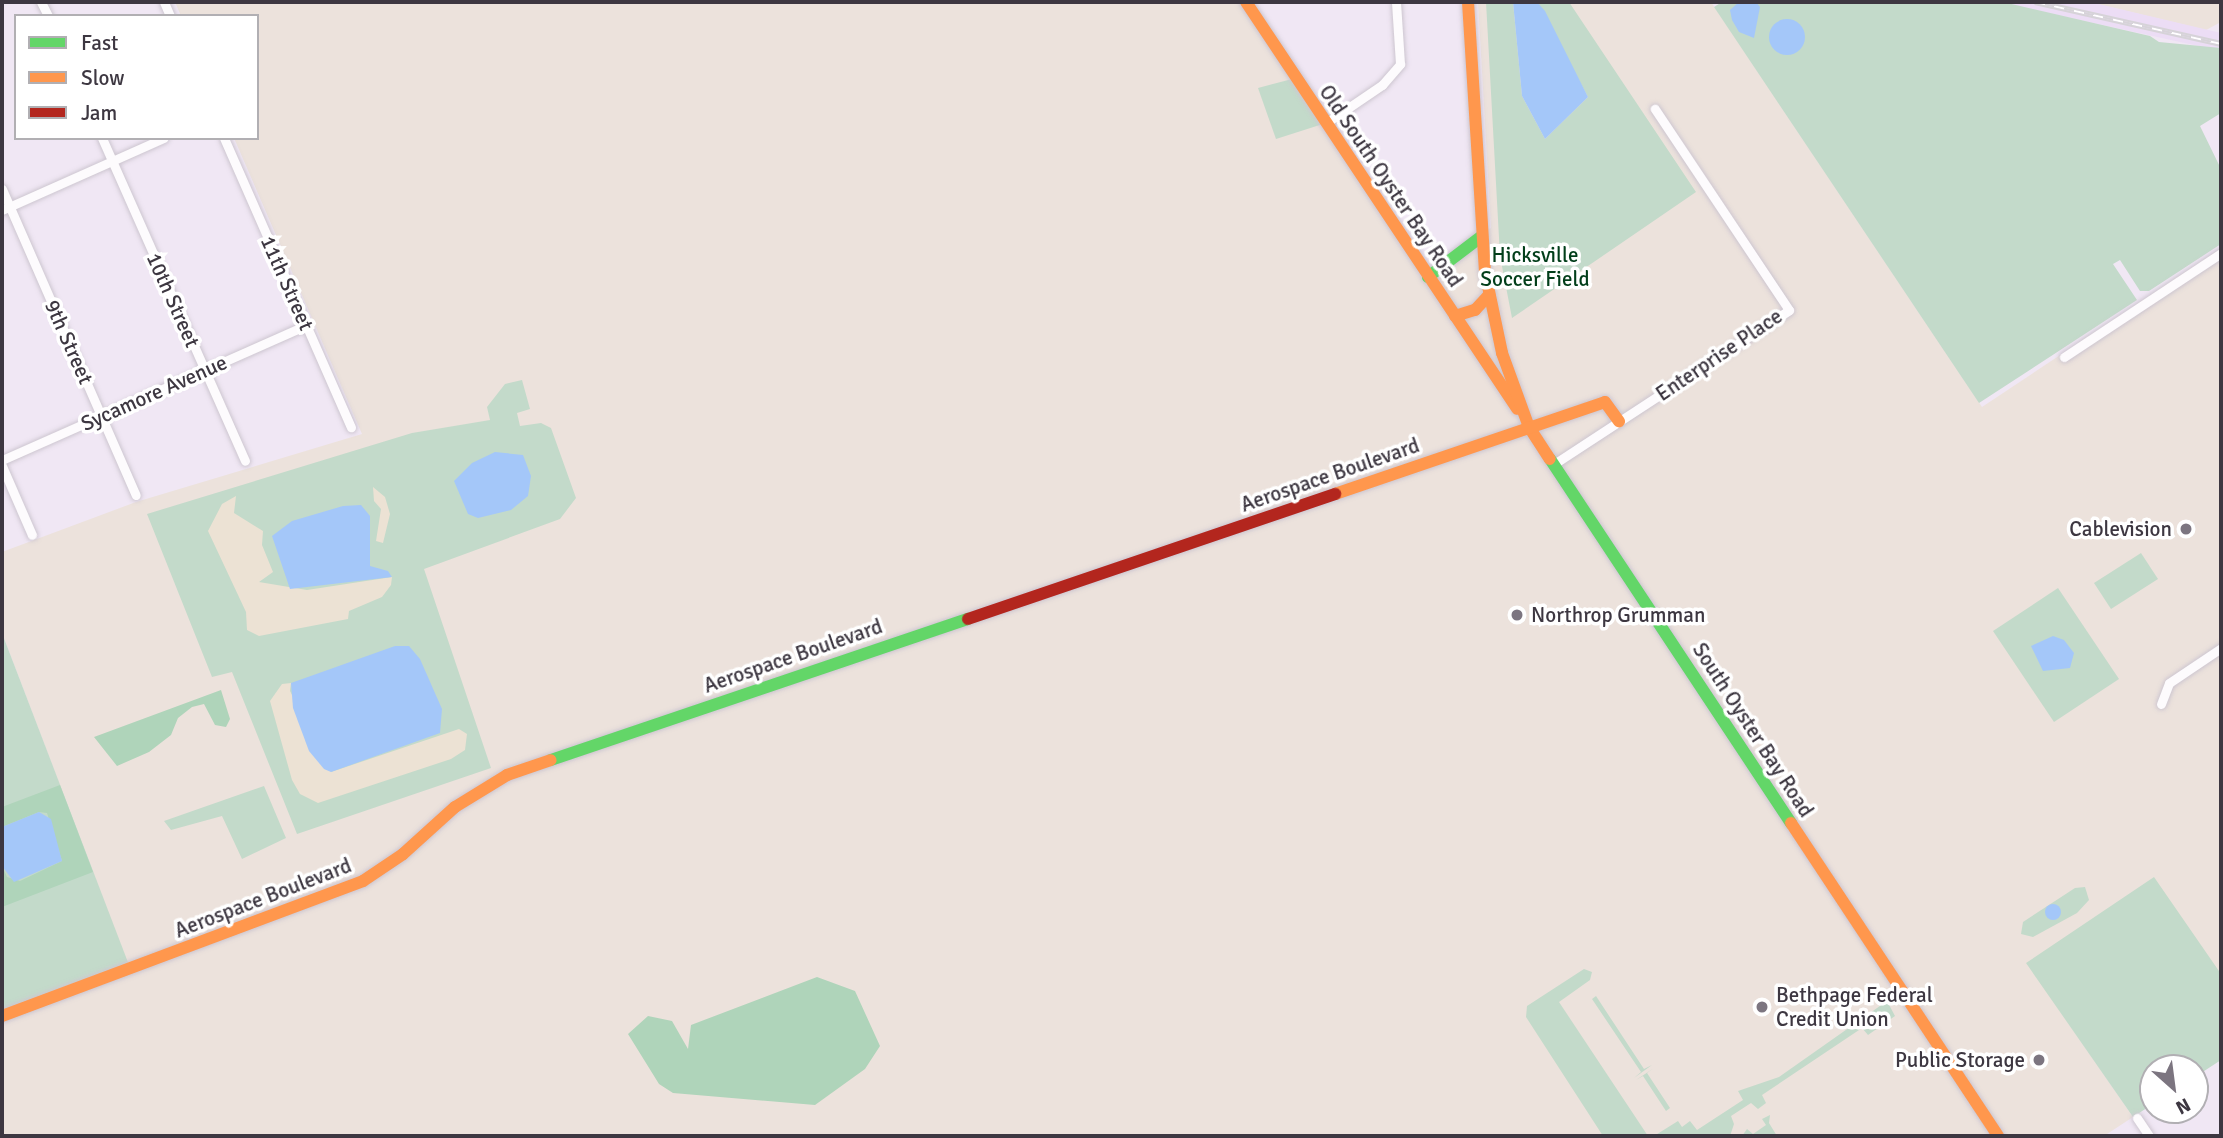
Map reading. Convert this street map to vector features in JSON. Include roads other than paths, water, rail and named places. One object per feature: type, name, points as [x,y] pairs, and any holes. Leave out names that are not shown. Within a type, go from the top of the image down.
[{"type":"street","name":"Old South Oyster Bay Road","points":[[1246,2],[1529,427]]},
{"type":"street","points":[[1326,123],[1381,85],[1400,64],[1396,2]]},
{"type":"street","name":"South Oyster Bay Road","points":[[1468,2],[1482,236],[1489,295],[1502,353],[1529,427],[1998,1136]]},
{"type":"street","name":"Enterprise Place","points":[[1554,464],[1789,310],[1655,109]]},
{"type":"street","name":"10th Street","points":[[103,140],[245,461]]},
{"type":"street","points":[[6,208],[159,140]]},
{"type":"street","name":"11th Street","points":[[225,140],[352,428]]},
{"type":"street","name":"9th Street","points":[[2,189],[6,208],[136,495]]},
{"type":"street","points":[[1428,277],[1482,236]]},
{"type":"street","points":[[2064,357],[2221,253]]},
{"type":"street","points":[[1455,316],[1475,310],[1489,295]]},
{"type":"street","name":"Sycamore Avenue","points":[[2,460],[305,326]]},
{"type":"street","name":"Aerospace Boulevard","points":[[2,1016],[363,881],[404,854],[456,807],[507,775],[1605,402],[1619,421]]},
{"type":"street","points":[[2,466],[32,535]]},
{"type":"street","points":[[2161,704],[2169,682],[2221,648]]},
{"type":"street","points":[[2137,1118],[2149,1136]]},
{"type":"water","points":[[1513,2],[1537,2],[1545,11],[1588,97],[1545,139],[1522,96]]},
{"type":"water","points":[[1739,2],[1756,2],[1760,7],[1754,38],[1739,32],[1732,20],[1730,10]]},
{"type":"water","points":[[1787,19],[1800,24],[1805,37],[1800,50],[1787,55],[1774,50],[1769,37],[1774,24]]},
{"type":"water","points":[[495,452],[523,455],[531,476],[528,496],[511,510],[478,518],[468,514],[454,481],[472,463]]},
{"type":"water","points":[[361,505],[370,516],[370,566],[388,571],[392,577],[290,589],[272,536],[292,521],[343,506]]},
{"type":"water","points":[[2053,636],[2064,640],[2074,653],[2070,668],[2043,671],[2031,646]]},
{"type":"water","points":[[395,646],[409,646],[420,659],[442,709],[440,733],[331,772],[324,769],[309,751],[293,708],[291,683]]},
{"type":"water","points":[[39,812],[51,819],[62,861],[14,882],[2,866],[2,827]]},
{"type":"water","points":[[2053,904],[2061,912],[2053,920],[2045,912]]},
{"type":"railway","points":[[2035,2],[2221,44]]},
{"type":"place","name":"Cablevision","points":[[2186,529]]},
{"type":"place","name":"Northrop Grumman","points":[[1517,615]]},
{"type":"place","name":"Bethpage Federal Credit Union","points":[[1762,1007]]},
{"type":"place","name":"Public Storage","points":[[2039,1060]]},
{"type":"park label","name":"Hicksville Soccer Field","points":[[1535,267]]}]
